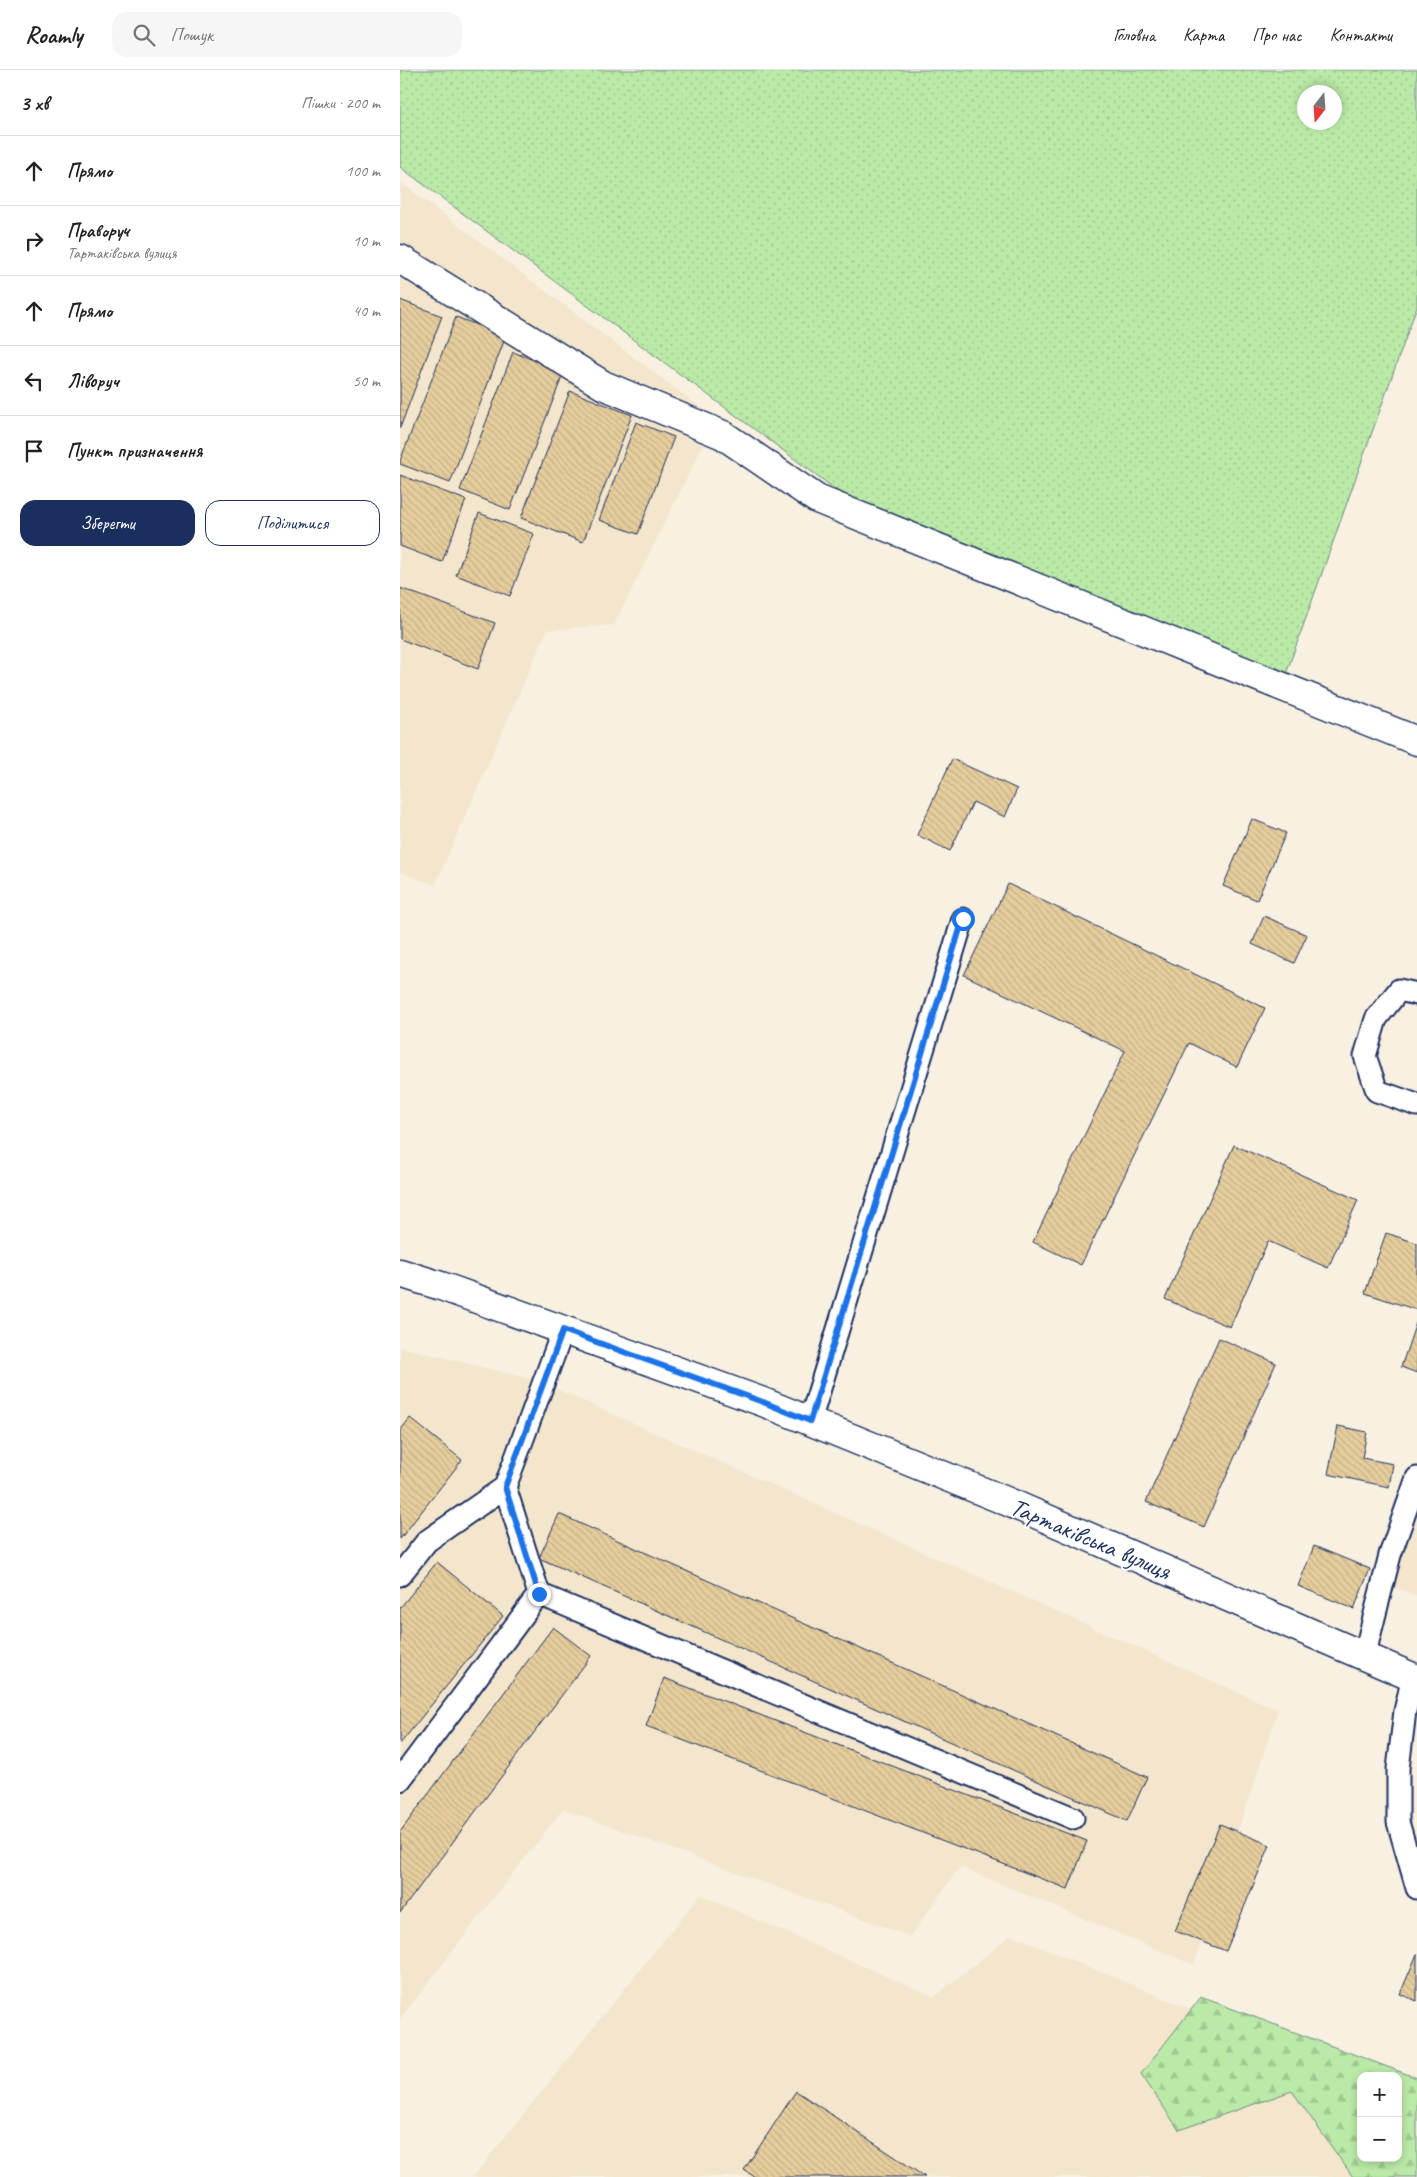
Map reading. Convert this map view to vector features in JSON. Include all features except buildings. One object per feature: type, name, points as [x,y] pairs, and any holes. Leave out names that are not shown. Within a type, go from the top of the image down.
[{"type":"street","points":[[400,259],[603,385],[723,435],[817,499],[1417,741]]},
{"type":"street","name":"Тартаківська вулиця","points":[[400,1273],[763,1402],[1006,1501],[1415,1678]]},
{"type":"lane","points":[[810,1421],[963,919]]},
{"type":"lane","points":[[1417,994],[1398,990],[1376,1019],[1365,1056],[1377,1091],[1417,1106]]},
{"type":"lane","points":[[400,1575],[427,1541],[505,1487],[563,1330]]},
{"type":"lane","points":[[1364,1657],[1390,1555],[1417,1478]]},
{"type":"lane","points":[[505,1487],[539,1594],[1073,1818]]},
{"type":"lane","points":[[400,1780],[539,1594]]},
{"type":"lane","points":[[1415,1678],[1404,1711],[1398,1769],[1398,1822],[1417,1888]]},
{"type":"shaded area","points":[[400,182],[716,419],[614,625],[547,630],[435,885],[400,872]]},
{"type":"shaded area","points":[[400,1347],[536,1380],[1278,1710],[1194,1965],[960,1867],[910,1936],[563,1809],[400,2019]]},
{"type":"shaded area","points":[[1417,1518],[1417,1596],[1392,1586]]},
{"type":"shaded area","points":[[700,1895],[934,1997],[1011,1935],[1357,2077],[1357,2162],[1402,2162],[1417,2177],[473,2177]]},
{"type":"green space","points":[[400,70],[1417,70],[1417,306],[1286,674],[850,500],[400,167]]},
{"type":"green space","points":[[1201,1997],[1401,2072],[1357,2072],[1357,2162],[1402,2162],[1402,2072],[1417,2078],[1417,2177],[1353,2177],[1292,2091],[1179,2130],[1141,2074]]},
{"type":"route","points":[[539,1594],[505,1487],[563,1330],[763,1402],[810,1421],[963,919]]}]
